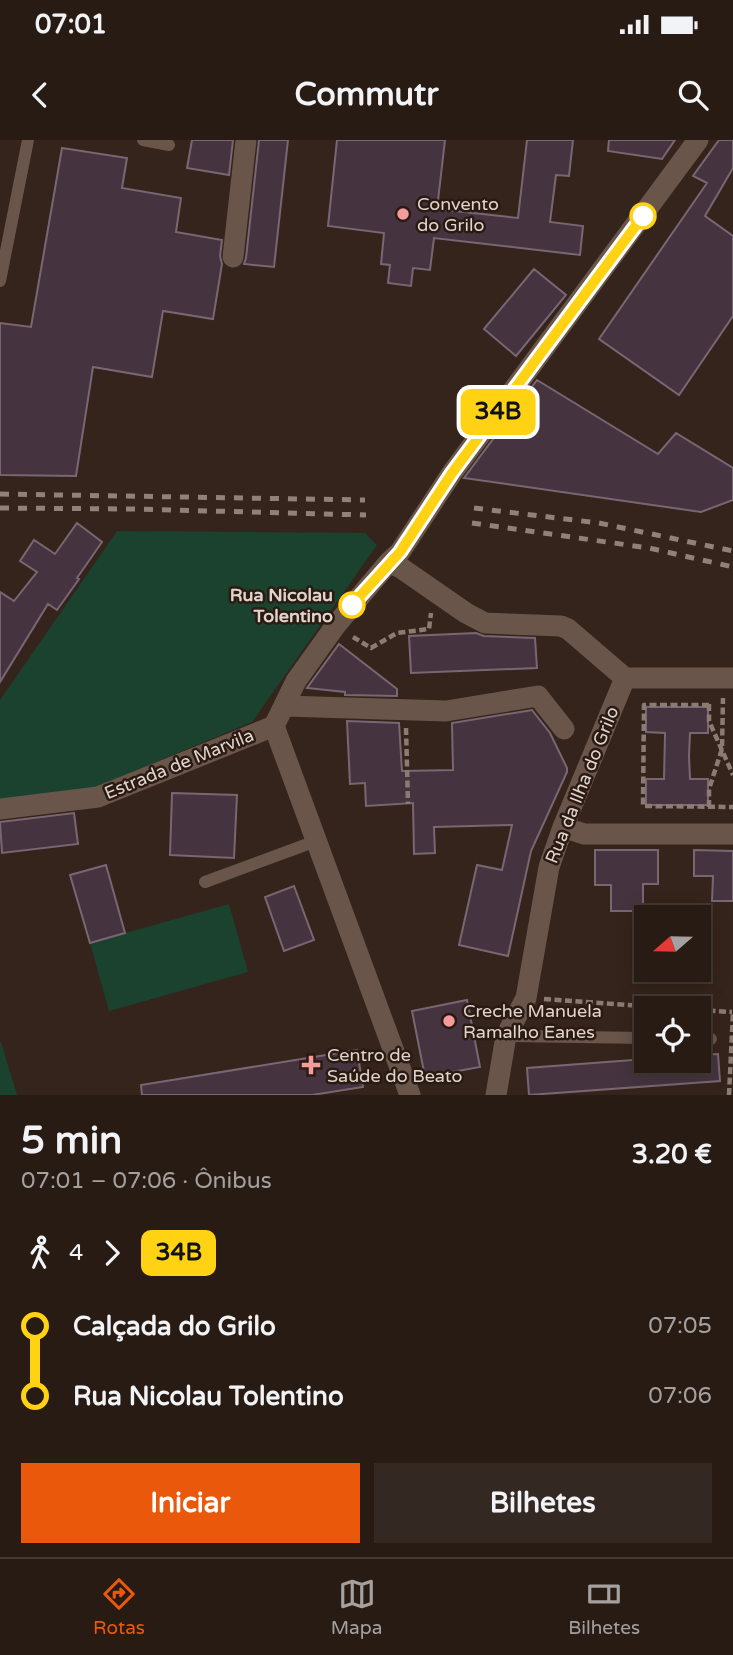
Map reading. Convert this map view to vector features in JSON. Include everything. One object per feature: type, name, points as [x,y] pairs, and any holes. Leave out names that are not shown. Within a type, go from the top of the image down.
[{"type":"street","points":[[233,257],[246,140]]},
{"type":"street","points":[[410,1095],[274,726],[296,681],[336,625],[395,557],[452,473],[698,140]]},
{"type":"street","points":[[395,557],[401,568],[485,623],[561,626],[568,629],[625,678],[721,678]]},
{"type":"street","name":"Rua da Ilha do Grilo","points":[[496,1095],[506,1036],[526,998],[549,867],[625,678]]},
{"type":"street","points":[[284,706],[446,711],[538,696],[564,729]]},
{"type":"street","name":"Estrada de Marvila","points":[[0,808],[98,797],[274,726]]},
{"type":"street","points":[[563,827],[584,834],[733,835]]},
{"type":"lane","points":[[0,281],[28,140]]},
{"type":"lane","points":[[143,140],[169,145]]},
{"type":"lane","points":[[205,882],[316,841]]},
{"type":"lane","points":[[506,1036],[634,1038]]},
{"type":"path","points":[[336,625],[371,648],[397,633],[429,629],[434,591]]},
{"type":"path","points":[[721,678],[709,705],[709,722],[733,775]]},
{"type":"path","points":[[709,807],[709,789],[722,749],[721,678]]},
{"type":"path","points":[[709,705],[645,705],[643,806],[733,807]]},
{"type":"path","points":[[405,710],[408,804]]},
{"type":"path","points":[[526,998],[634,1005]]},
{"type":"path","points":[[711,1011],[733,1012],[729,1095]]},
{"type":"green space","points":[[117,531],[365,533],[377,545],[252,722],[84,792],[0,799],[0,700]]},
{"type":"green space","points":[[229,904],[248,972],[109,1011],[90,943]]},
{"type":"green space","points":[[1,1042],[17,1095],[0,1095]]},
{"type":"building","points":[[192,140],[233,140],[229,175],[187,168]]},
{"type":"building","points":[[259,140],[288,140],[274,267],[244,264]]},
{"type":"building","name":"Convento do Grilo","points":[[337,140],[445,140],[437,209],[518,218],[527,140],[573,140],[569,176],[556,175],[550,222],[583,226],[580,255],[434,238],[430,270],[413,268],[411,286],[388,283],[390,265],[381,264],[384,233],[328,226]]},
{"type":"building","points":[[609,140],[675,140],[662,159],[608,151]]},
{"type":"building","points":[[719,140],[733,140],[733,168],[705,216],[733,236],[733,316],[679,395],[599,339],[707,183],[693,176]]},
{"type":"building","points":[[62,148],[127,158],[122,188],[181,198],[176,232],[222,240],[222,264],[213,319],[163,311],[152,377],[93,367],[76,476],[0,475],[0,323],[31,327]]},
{"type":"building","points":[[534,269],[566,295],[516,356],[484,329]]},
{"type":"building","points":[[537,380],[658,454],[676,433],[733,468],[733,500],[701,512],[464,478]]},
{"type":"building","points":[[77,523],[102,542],[57,610],[48,604],[0,682],[0,592],[14,601],[37,572],[20,561],[34,540],[55,554]]},
{"type":"building","points":[[476,633],[484,636],[535,638],[537,668],[411,673],[409,636]]},
{"type":"building","points":[[339,644],[397,689],[397,696],[345,695],[345,692],[307,688]]},
{"type":"building","points":[[646,707],[708,707],[708,733],[690,733],[689,756],[690,779],[708,779],[708,805],[646,805],[646,779],[664,779],[665,733],[646,732]]},
{"type":"building","points":[[532,710],[550,733],[567,772],[531,851],[508,956],[459,945],[477,865],[502,870],[512,825],[434,827],[435,853],[414,854],[413,803],[366,806],[365,783],[350,784],[347,721],[399,723],[402,771],[453,770],[452,723]]},
{"type":"building","points":[[172,793],[237,795],[234,858],[170,855]]},
{"type":"building","points":[[74,813],[78,844],[2,853],[0,822]]},
{"type":"building","points":[[595,850],[658,850],[658,884],[643,884],[643,905],[634,905],[634,911],[611,911],[611,885],[595,885]]},
{"type":"building","points":[[694,850],[733,851],[733,901],[712,901],[713,876],[694,876]]},
{"type":"building","points":[[106,865],[125,933],[90,943],[70,875]]},
{"type":"building","points":[[294,886],[314,940],[284,951],[265,897]]},
{"type":"building","points":[[467,1000],[480,1067],[425,1077],[412,1011]]},
{"type":"building","name":"Centro de Saúde do Beato","points":[[357,1050],[363,1087],[312,1095],[142,1095],[141,1085]]},
{"type":"building","points":[[711,1054],[718,1054],[720,1081],[529,1095],[527,1068],[634,1060],[634,1073],[711,1073]]},
{"type":"railway","points":[[0,494],[365,500]]},
{"type":"railway","points":[[0,508],[366,515]]},
{"type":"railway","points":[[474,508],[599,523],[733,551]]},
{"type":"railway","points":[[472,523],[649,548],[733,567]]},
{"type":"bus line","name":"34B","points":[[352,605],[400,552],[452,473],[643,216]]},
{"type":"place","name":"Convento do Grilo","points":[[403,214]]},
{"type":"place","name":"Rua Nicolau Tolentino","points":[[352,605]]},
{"type":"place","name":"Creche Manuela Ramalho Eanes","points":[[449,1021]]},
{"type":"place","name":"Centro de Saúde do Beato","points":[[311,1065]]}]
